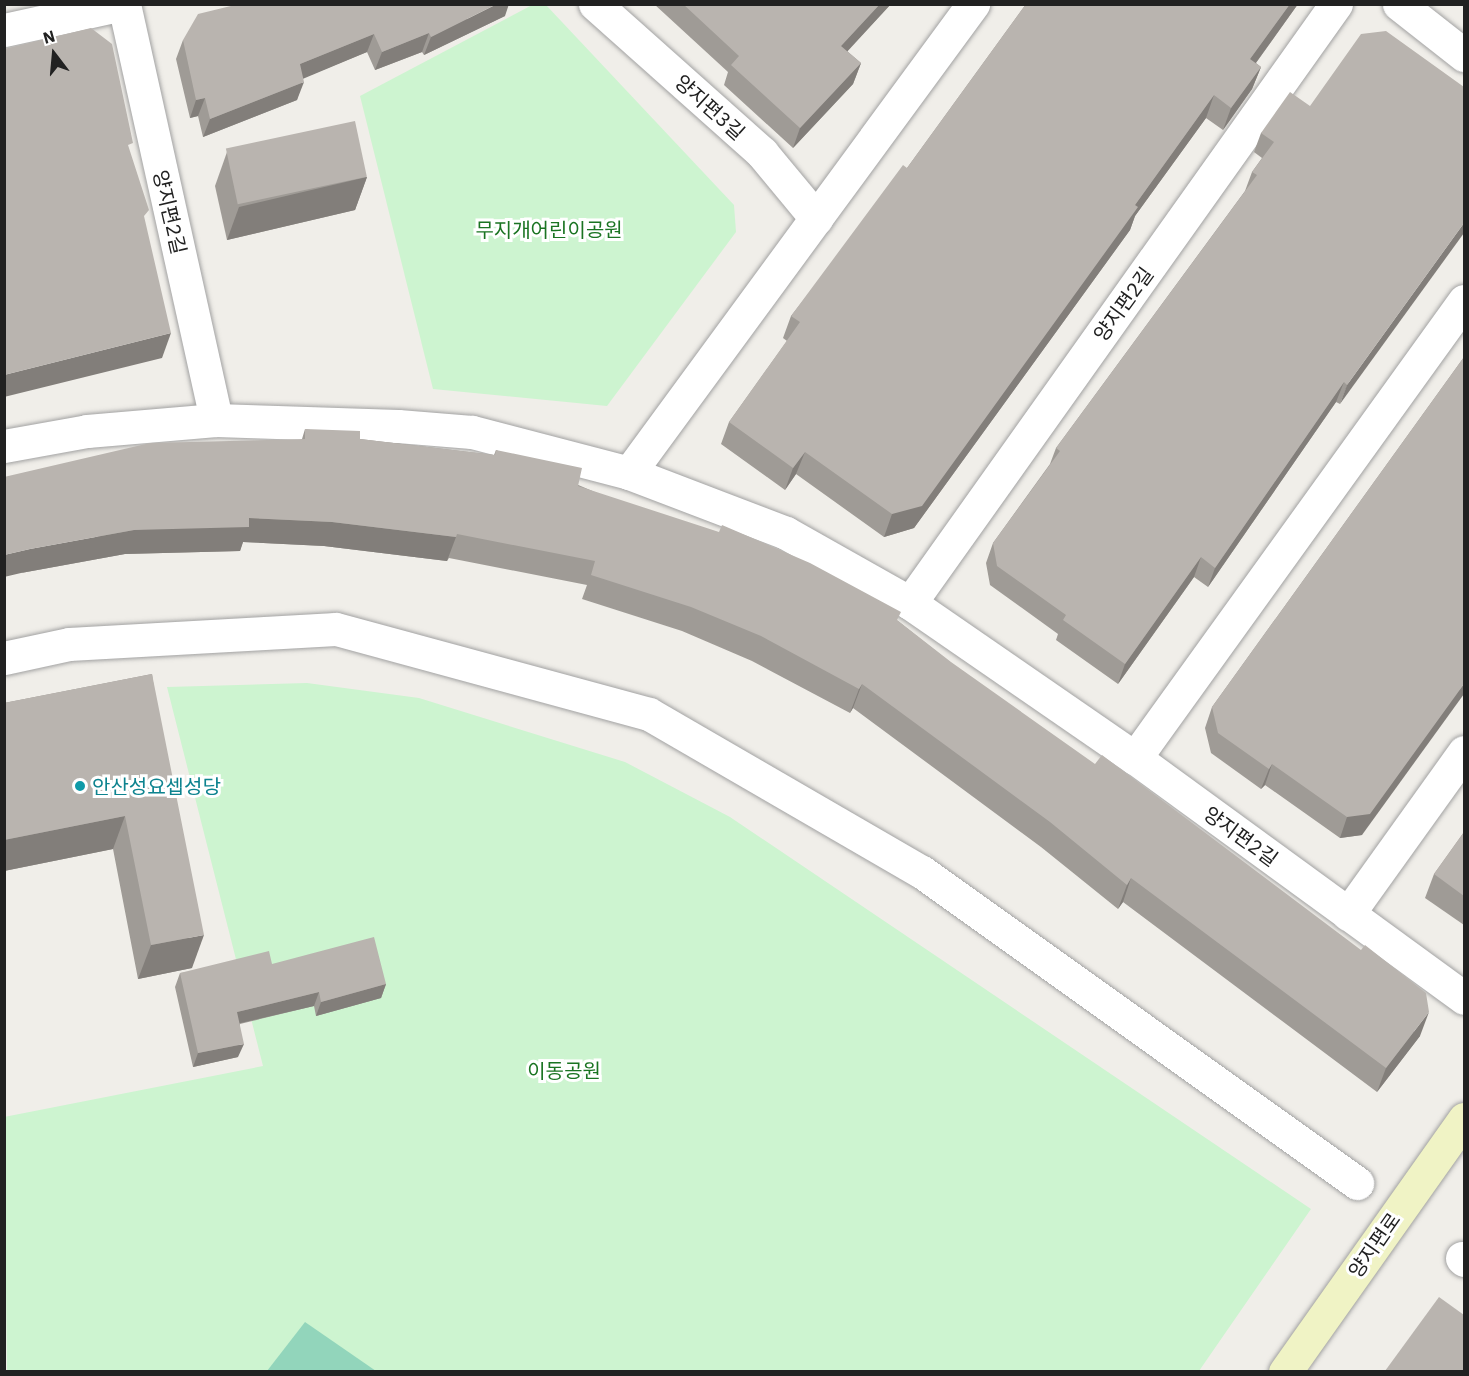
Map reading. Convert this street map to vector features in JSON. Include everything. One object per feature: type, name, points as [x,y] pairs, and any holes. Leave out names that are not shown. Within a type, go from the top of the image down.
[{"type":"street","points":[[4,30],[124,4]]},
{"type":"street","name":"양지편2길","points":[[124,4],[216,420]]},
{"type":"street","name":"양지편3길","points":[[595,4],[762,153],[816,218]]},
{"type":"street","points":[[628,473],[973,4]]},
{"type":"street","name":"양지편2길","points":[[910,603],[1336,4]]},
{"type":"street","points":[[1400,4],[1464,55]]},
{"type":"street","points":[[1134,758],[1464,301]]},
{"type":"street","name":"양지편2길","points":[[4,446],[87,431],[216,420],[472,432],[628,473],[786,533],[910,603],[1134,758],[1464,998]]},
{"type":"street","points":[[4,658],[69,644],[336,629],[649,714],[922,872],[1357,1183]]},
{"type":"street","points":[[1348,914],[1464,752]]},
{"type":"street","name":"양지편로","points":[[1285,1371],[1464,1119]]},
{"type":"green space","name":"무지개어린이공원","points":[[534,4],[546,5],[734,205],[736,232],[607,406],[433,389],[360,96]]},
{"type":"green space","name":"이동공원","points":[[307,683],[419,698],[625,762],[730,817],[1311,1209],[1199,1371],[7,1371],[4,1117],[263,1066],[167,687]]},
{"type":"green space","points":[[305,1322],[376,1371],[267,1371]]},
{"type":"building","points":[[239,4],[497,4],[431,37],[429,33],[382,52],[374,34],[300,64],[304,82],[210,119],[205,98],[196,100],[183,40],[198,14]]},
{"type":"building","points":[[683,4],[880,4],[841,46],[861,63],[800,128],[731,65],[739,56]]},
{"type":"building","points":[[1026,4],[1290,4],[1250,59],[1261,67],[1231,108],[1214,95],[1135,205],[1138,207],[922,506],[892,514],[805,452],[793,468],[729,422],[800,322],[791,316],[903,165],[907,168]]},
{"type":"building","points":[[91,28],[112,44],[133,143],[128,145],[149,210],[144,216],[171,333],[4,375],[4,49]]},
{"type":"building","points":[[1386,31],[1464,87],[1464,223],[1347,385],[1344,382],[1215,568],[1201,557],[1125,664],[1063,620],[1066,615],[997,566],[993,543],[1060,451],[1056,448],[1257,175],[1252,172],[1274,142],[1261,133],[1290,92],[1310,106],[1361,34]]},
{"type":"building","points":[[355,121],[367,177],[238,204],[226,148]]},
{"type":"building","points":[[1464,357],[1464,684],[1370,814],[1347,817],[1272,764],[1269,769],[1218,733],[1212,707]]},
{"type":"building","points":[[305,429],[360,431],[360,439],[495,455],[496,450],[582,468],[578,486],[719,532],[722,525],[810,563],[901,612],[897,620],[951,662],[1095,764],[1102,755],[1361,950],[1365,945],[1426,993],[1429,1012],[1386,1068],[1131,878],[1127,885],[1050,822],[862,684],[859,689],[761,636],[691,607],[591,575],[595,561],[457,534],[456,537],[332,522],[249,518],[249,527],[134,530],[4,555],[4,477],[150,443],[305,439]]},
{"type":"building","points":[[152,674],[204,935],[151,945],[125,816],[4,840],[4,703]]},
{"type":"building","points":[[1464,832],[1464,896],[1434,874]]},
{"type":"building","points":[[374,937],[386,984],[321,1002],[319,992],[237,1012],[244,1044],[198,1053],[180,973],[269,951],[272,964]]},
{"type":"building","points":[[1439,1297],[1464,1315],[1464,1371],[1385,1371]]},
{"type":"place","name":"안산성요셉성당","points":[[80,786]]}]
